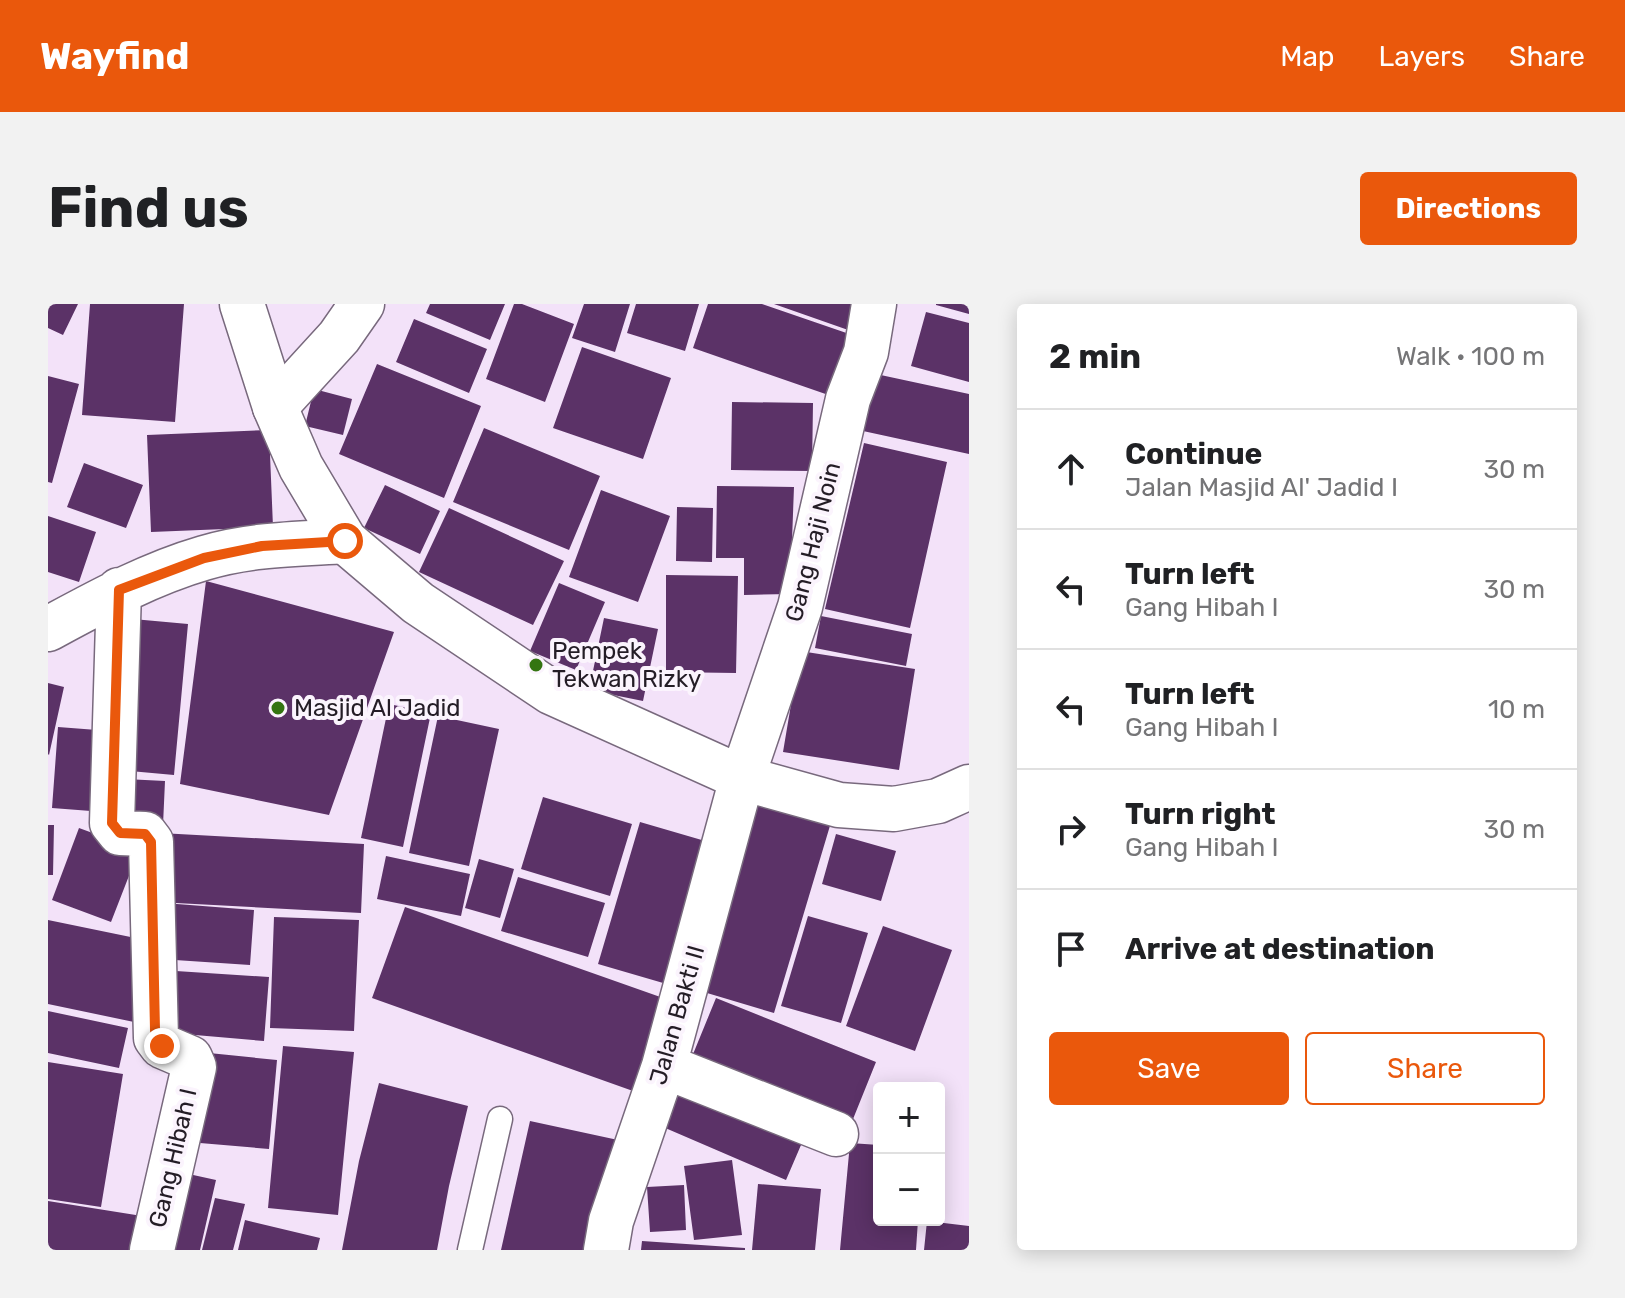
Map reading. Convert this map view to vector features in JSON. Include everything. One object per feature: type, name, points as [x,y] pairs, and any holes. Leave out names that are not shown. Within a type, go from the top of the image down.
[{"type":"street","points":[[242,304],[275,407],[301,467],[345,541],[418,603],[551,692],[742,778],[839,805],[894,809],[959,802]]},
{"type":"street","points":[[275,407],[339,337],[362,304]]},
{"type":"street","name":"Gang Haji Noin","points":[[742,778],[800,607],[848,399],[866,352],[874,304]]},
{"type":"street","points":[[48,629],[119,590],[204,558],[262,546],[345,541]]},
{"type":"street","name":"Gang Hibah I","points":[[119,590],[112,823],[120,833],[145,834],[151,842],[156,1038],[162,1046],[187,1055],[194,1067],[152,1250]]},
{"type":"street","name":"Jalan Bakti II","points":[[606,1250],[611,1221],[664,1066],[742,778]]},
{"type":"street","points":[[664,1066],[836,1134]]},
{"type":"lane","points":[[470,1250],[500,1119]]},
{"type":"building","points":[[48,304],[78,304],[63,335],[48,328]]},
{"type":"building","points":[[90,304],[184,304],[175,422],[82,415]]},
{"type":"building","points":[[430,304],[505,304],[490,340],[426,313]]},
{"type":"building","points":[[514,304],[522,304],[574,324],[545,402],[486,379]]},
{"type":"building","points":[[584,304],[630,304],[615,352],[572,338]]},
{"type":"building","points":[[636,304],[699,304],[685,351],[627,333]]},
{"type":"building","points":[[708,304],[762,304],[861,338],[840,399],[693,348]]},
{"type":"building","points":[[774,304],[861,304],[851,331]]},
{"type":"building","points":[[969,304],[969,314],[936,305]]},
{"type":"building","points":[[926,312],[969,323],[969,382],[911,366]]},
{"type":"building","points":[[414,319],[487,349],[469,393],[396,362]]},
{"type":"building","points":[[582,347],[671,378],[643,459],[553,428]]},
{"type":"building","points":[[377,364],[481,406],[444,498],[339,454]]},
{"type":"building","points":[[876,374],[969,394],[969,454],[863,431]]},
{"type":"building","points":[[48,376],[79,384],[52,483],[48,482]]},
{"type":"building","points":[[314,389],[352,399],[343,435],[305,426]]},
{"type":"building","points":[[732,402],[813,403],[812,471],[731,470]]},
{"type":"building","points":[[484,428],[600,476],[569,550],[453,502]]},
{"type":"building","points":[[269,430],[273,527],[151,532],[147,435]]},
{"type":"building","points":[[864,443],[947,462],[910,628],[825,609]]},
{"type":"building","points":[[84,463],[143,485],[126,528],[67,507]]},
{"type":"building","points":[[385,485],[440,511],[420,554],[364,528]]},
{"type":"building","points":[[717,486],[794,487],[790,594],[744,595],[744,558],[716,558]]},
{"type":"building","points":[[601,490],[670,516],[638,602],[569,577]]},
{"type":"building","points":[[677,507],[713,508],[712,562],[676,561]]},
{"type":"building","points":[[449,508],[564,561],[533,625],[419,572]]},
{"type":"building","points":[[48,516],[96,532],[79,582],[48,572]]},
{"type":"building","points":[[666,575],[738,576],[736,673],[666,672]]},
{"type":"building","name":"Masjid Al Jadid","points":[[206,581],[394,632],[329,815],[180,784]]},
{"type":"building","points":[[559,583],[605,602],[576,670],[530,651]]},
{"type":"building","points":[[821,616],[912,634],[906,666],[815,648]]},
{"type":"building","points":[[604,618],[658,629],[643,701],[589,690]]},
{"type":"building","points":[[133,619],[188,624],[174,775],[119,770]]},
{"type":"building","points":[[800,651],[915,669],[899,770],[783,752]]},
{"type":"building","points":[[48,683],[64,687],[49,755],[48,754]]},
{"type":"building","points":[[389,704],[431,713],[403,847],[361,838]]},
{"type":"building","points":[[438,716],[499,729],[469,866],[409,853]]},
{"type":"building","points":[[58,727],[110,731],[104,812],[52,808]]},
{"type":"building","points":[[125,779],[165,781],[163,825],[122,823]]},
{"type":"building","points":[[754,796],[832,819],[774,1013],[697,990]]},
{"type":"building","points":[[543,797],[632,824],[610,896],[521,869]]},
{"type":"building","points":[[640,822],[712,843],[670,985],[598,964]]},
{"type":"building","points":[[48,825],[54,825],[53,875],[48,875]]},
{"type":"building","points":[[79,828],[139,850],[111,922],[52,900]]},
{"type":"building","points":[[160,833],[364,844],[361,913],[157,902]]},
{"type":"building","points":[[836,834],[896,851],[881,901],[822,884]]},
{"type":"building","points":[[386,856],[470,874],[461,916],[377,899]]},
{"type":"building","points":[[479,859],[514,869],[500,918],[465,908]]},
{"type":"building","points":[[518,877],[605,903],[588,957],[501,931]]},
{"type":"building","points":[[164,903],[254,910],[250,965],[160,959]]},
{"type":"building","points":[[405,907],[666,999],[633,1091],[372,998]]},
{"type":"building","points":[[808,916],[868,933],[841,1023],[781,1006]]},
{"type":"building","points":[[274,917],[359,920],[354,1031],[270,1028]]},
{"type":"building","points":[[48,920],[150,941],[134,1022],[48,1004]]},
{"type":"building","points":[[883,926],[952,950],[915,1051],[846,1026]]},
{"type":"building","points":[[176,971],[269,977],[264,1041],[172,1033]]},
{"type":"building","points":[[716,998],[876,1062],[849,1129],[689,1064]]},
{"type":"building","points":[[48,1011],[128,1028],[119,1068],[48,1053]]},
{"type":"building","points":[[283,1046],[354,1052],[338,1215],[268,1208]]},
{"type":"building","points":[[209,1053],[277,1060],[269,1149],[200,1143]]},
{"type":"building","points":[[48,1062],[123,1074],[101,1207],[48,1199]]},
{"type":"building","points":[[379,1083],[468,1106],[437,1250],[342,1250],[359,1161]]},
{"type":"building","points":[[674,1083],[804,1138],[786,1180],[656,1124]]},
{"type":"building","points":[[530,1121],[618,1140],[593,1250],[501,1250]]},
{"type":"building","points":[[850,1143],[873,1145],[873,1226],[918,1226],[916,1250],[840,1250]]},
{"type":"building","points":[[732,1160],[742,1235],[694,1240],[684,1166]]},
{"type":"building","points":[[175,1171],[216,1180],[200,1250],[156,1250]]},
{"type":"building","points":[[758,1184],[821,1189],[815,1250],[752,1250]]},
{"type":"building","points":[[684,1185],[686,1230],[650,1232],[647,1187]]},
{"type":"building","points":[[215,1198],[245,1204],[233,1250],[202,1250]]},
{"type":"building","points":[[48,1201],[142,1216],[136,1250],[48,1250]]},
{"type":"building","points":[[245,1220],[320,1238],[317,1250],[238,1250]]},
{"type":"building","points":[[945,1223],[969,1226],[969,1250],[924,1250],[926,1226],[945,1226]]},
{"type":"building","points":[[642,1241],[745,1248],[745,1250],[641,1250]]},
{"type":"place","name":"Pempek Tekwan Rizky","points":[[536,665]]},
{"type":"place","name":"Masjid Al Jadid","points":[[278,708]]},
{"type":"route","points":[[162,1046],[158,1044],[155,1030],[151,842],[145,834],[120,833],[112,823],[119,590],[204,558],[262,546],[345,541]]}]
